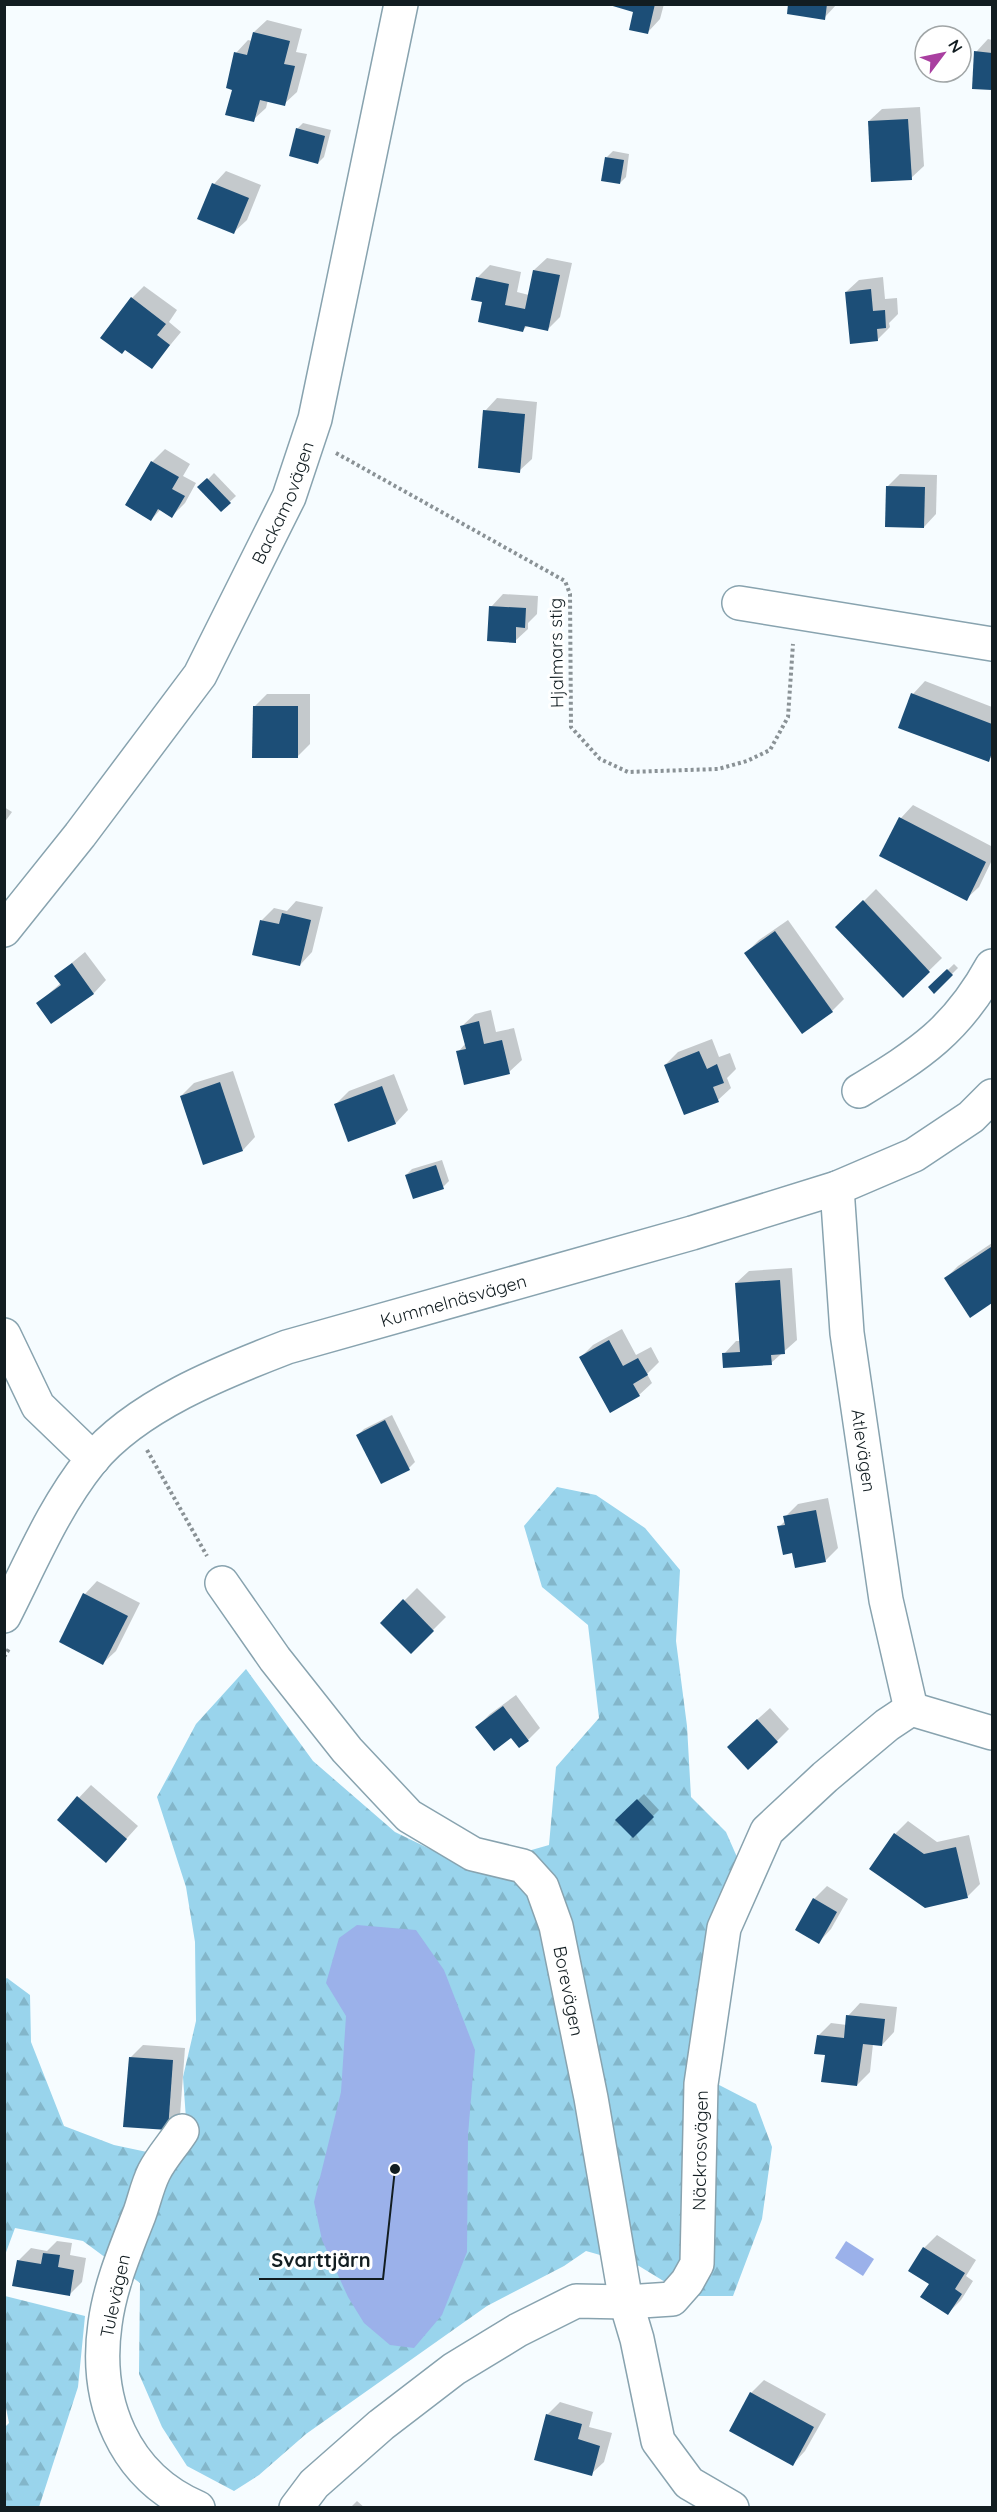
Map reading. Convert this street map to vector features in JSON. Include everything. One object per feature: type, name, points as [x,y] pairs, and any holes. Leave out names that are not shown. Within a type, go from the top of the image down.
[{"type":"street","name":"Backamovägen","points":[[4,930],[80,835],[200,675],[289,497],[315,419],[401,4]]},
{"type":"street","points":[[739,603],[993,644]]},
{"type":"street","points":[[859,1091],[914,1058],[954,1022],[978,993],[993,966]]},
{"type":"street","name":"Kummelnäsvägen","points":[[4,1616],[51,1521],[73,1485],[93,1459],[130,1425],[171,1398],[223,1371],[286,1347],[692,1233],[837,1188],[914,1155],[971,1117],[993,1096]]},
{"type":"street","name":"Atlevägen","points":[[837,1188],[847,1333],[886,1600],[911,1709]]},
{"type":"street","points":[[4,1335],[38,1406],[93,1459]]},
{"type":"street","name":"Borevägen","points":[[222,1583],[274,1659],[347,1750],[409,1816],[473,1854],[523,1866],[542,1887],[556,1926],[588,2086],[626,2302],[637,2339],[658,2441],[688,2483],[732,2508]]},
{"type":"street","points":[[911,1709],[993,1733]]},
{"type":"street","name":"Näckrosvägen","points":[[296,2508],[314,2484],[381,2425],[454,2369],[518,2330],[576,2301],[626,2302],[672,2299],[687,2282],[697,2264],[701,2084],[724,1928],[766,1831],[834,1769],[887,1725],[911,1709]]},
{"type":"street","name":"Tulevägen","points":[[182,2131],[154,2173],[124,2249],[114,2281],[105,2324],[103,2376],[112,2420],[128,2450],[145,2473],[186,2503],[198,2508]]},
{"type":"path","name":"Hjalmars stig","points":[[309,438],[565,581],[570,594],[571,727],[600,759],[628,772],[718,769],[747,761],[770,750],[788,717],[794,612]]},
{"type":"path","points":[[146,1446],[222,1583]]},
{"type":"green space","points":[[557,1487],[596,1495],[645,1528],[680,1570],[676,1641],[687,1726],[691,1797],[726,1832],[737,1857],[711,1924],[692,2071],[756,2104],[772,2147],[762,2219],[733,2296],[688,2296],[639,2266],[586,2251],[564,2266],[487,2306],[306,2434],[259,2475],[234,2491],[187,2466],[162,2427],[139,2374],[140,2283],[83,2241],[15,2228],[5,2255],[4,1980],[7,1978],[30,1995],[31,2042],[64,2126],[114,2145],[147,2152],[187,2133],[183,2077],[196,2021],[195,1942],[186,1887],[157,1797],[196,1724],[246,1669],[313,1761],[395,1832],[469,1868],[549,1845],[556,1767],[599,1718],[588,1625],[542,1587],[524,1526]]},
{"type":"green space","points":[[5,2296],[85,2316],[78,2387],[39,2507],[5,2507],[5,2427],[9,2423],[4,2398]]},
{"type":"shaded area","points":[[357,1925],[416,1930],[444,1970],[475,2050],[468,2135],[467,2252],[442,2315],[414,2348],[390,2345],[364,2323],[348,2297],[322,2240],[314,2202],[341,2092],[346,2016],[326,1983],[339,1938]]},
{"type":"shaded area","points":[[846,2241],[874,2259],[863,2276],[835,2258]]},
{"type":"building","points":[[606,4],[655,4],[648,34],[629,30],[633,12]]},
{"type":"building","points":[[788,4],[827,4],[825,20],[787,14]]},
{"type":"building","points":[[253,32],[290,41],[284,64],[295,66],[285,106],[260,100],[254,122],[225,115],[232,90],[226,88],[234,52],[247,55]]},
{"type":"building","points":[[974,51],[992,53],[992,90],[972,89]]},
{"type":"building","points":[[908,119],[912,180],[871,182],[868,121]]},
{"type":"building","points":[[296,128],[325,136],[318,164],[289,156]]},
{"type":"building","points":[[605,157],[624,160],[620,184],[601,181]]},
{"type":"building","points":[[212,183],[249,198],[234,234],[197,219]]},
{"type":"building","points":[[533,270],[560,275],[548,331],[525,326],[523,332],[478,322],[482,302],[471,300],[476,277],[509,284],[505,305],[525,309]]},
{"type":"building","points":[[871,289],[873,311],[885,310],[886,328],[877,329],[878,341],[850,344],[845,292]]},
{"type":"building","points":[[131,297],[166,324],[157,335],[170,345],[152,369],[125,350],[122,354],[100,338]]},
{"type":"building","points":[[483,410],[525,414],[520,473],[478,468]]},
{"type":"building","points":[[151,461],[179,477],[172,489],[185,496],[172,518],[158,509],[151,521],[125,505]]},
{"type":"building","points":[[207,478],[231,503],[221,512],[197,487]]},
{"type":"building","points":[[886,486],[925,487],[924,528],[885,527]]},
{"type":"building","points":[[489,606],[526,608],[525,628],[516,627],[516,643],[487,641]]},
{"type":"building","points":[[911,693],[992,724],[992,752],[989,762],[898,728]]},
{"type":"building","points":[[253,706],[298,706],[298,758],[252,758]]},
{"type":"building","points":[[899,817],[986,862],[967,901],[879,856]]},
{"type":"building","points":[[863,900],[930,972],[903,998],[835,927]]},
{"type":"building","points":[[282,913],[311,920],[300,966],[252,955],[260,920],[279,924]]},
{"type":"building","points":[[775,931],[833,1012],[802,1034],[744,953]]},
{"type":"building","points":[[72,963],[94,994],[51,1024],[36,1003],[61,985],[54,976]]},
{"type":"building","points":[[947,969],[953,975],[934,994],[928,987]]},
{"type":"building","points":[[479,1021],[484,1044],[502,1040],[510,1074],[464,1085],[456,1051],[466,1049],[460,1026]]},
{"type":"building","points":[[699,1051],[707,1069],[717,1064],[724,1083],[713,1087],[719,1102],[684,1115],[664,1065]]},
{"type":"building","points":[[220,1082],[243,1151],[203,1165],[180,1096]]},
{"type":"building","points":[[382,1086],[396,1124],[348,1142],[334,1104]]},
{"type":"building","points":[[436,1165],[444,1189],[413,1199],[405,1175]]},
{"type":"building","points":[[991,1247],[992,1303],[970,1318],[944,1278]]},
{"type":"building","points":[[780,1280],[785,1354],[771,1355],[772,1365],[723,1368],[722,1353],[740,1352],[735,1283]]},
{"type":"building","points":[[609,1340],[623,1366],[638,1358],[648,1375],[633,1384],[640,1396],[610,1413],[579,1357]]},
{"type":"building","points":[[385,1420],[410,1470],[381,1484],[356,1435]]},
{"type":"building","points":[[816,1510],[826,1562],[795,1568],[792,1553],[783,1555],[777,1526],[785,1525],[783,1516]]},
{"type":"building","points":[[83,1593],[128,1616],[103,1665],[59,1642]]},
{"type":"building","points":[[403,1599],[434,1631],[411,1654],[380,1623]]},
{"type":"building","points":[[503,1706],[529,1741],[519,1748],[511,1738],[494,1751],[475,1727]]},
{"type":"building","points":[[757,1719],[778,1742],[748,1770],[727,1747]]},
{"type":"building","points":[[77,1796],[127,1839],[106,1863],[57,1820]]},
{"type":"building","points":[[637,1799],[654,1817],[633,1838],[615,1820]]},
{"type":"building","points":[[894,1833],[924,1854],[956,1847],[968,1898],[925,1908],[869,1869]]},
{"type":"building","points":[[813,1898],[837,1912],[819,1944],[795,1930]]},
{"type":"building","points":[[846,2015],[885,2019],[882,2046],[863,2044],[857,2086],[821,2082],[825,2055],[814,2054],[817,2035],[844,2038]]},
{"type":"building","points":[[129,2057],[173,2060],[168,2130],[123,2127]]},
{"type":"building","points":[[923,2247],[965,2273],[955,2289],[962,2294],[948,2315],[920,2297],[929,2284],[908,2271]]},
{"type":"building","points":[[43,2253],[60,2255],[58,2267],[74,2270],[70,2296],[12,2286],[17,2260],[41,2264]]},
{"type":"building","points":[[750,2392],[814,2427],[793,2466],[729,2431]]},
{"type":"building","points":[[546,2414],[582,2424],[578,2439],[600,2446],[592,2476],[534,2460]]},
{"type":"place","name":"Svarttjärn","points":[[395,2169]]}]
